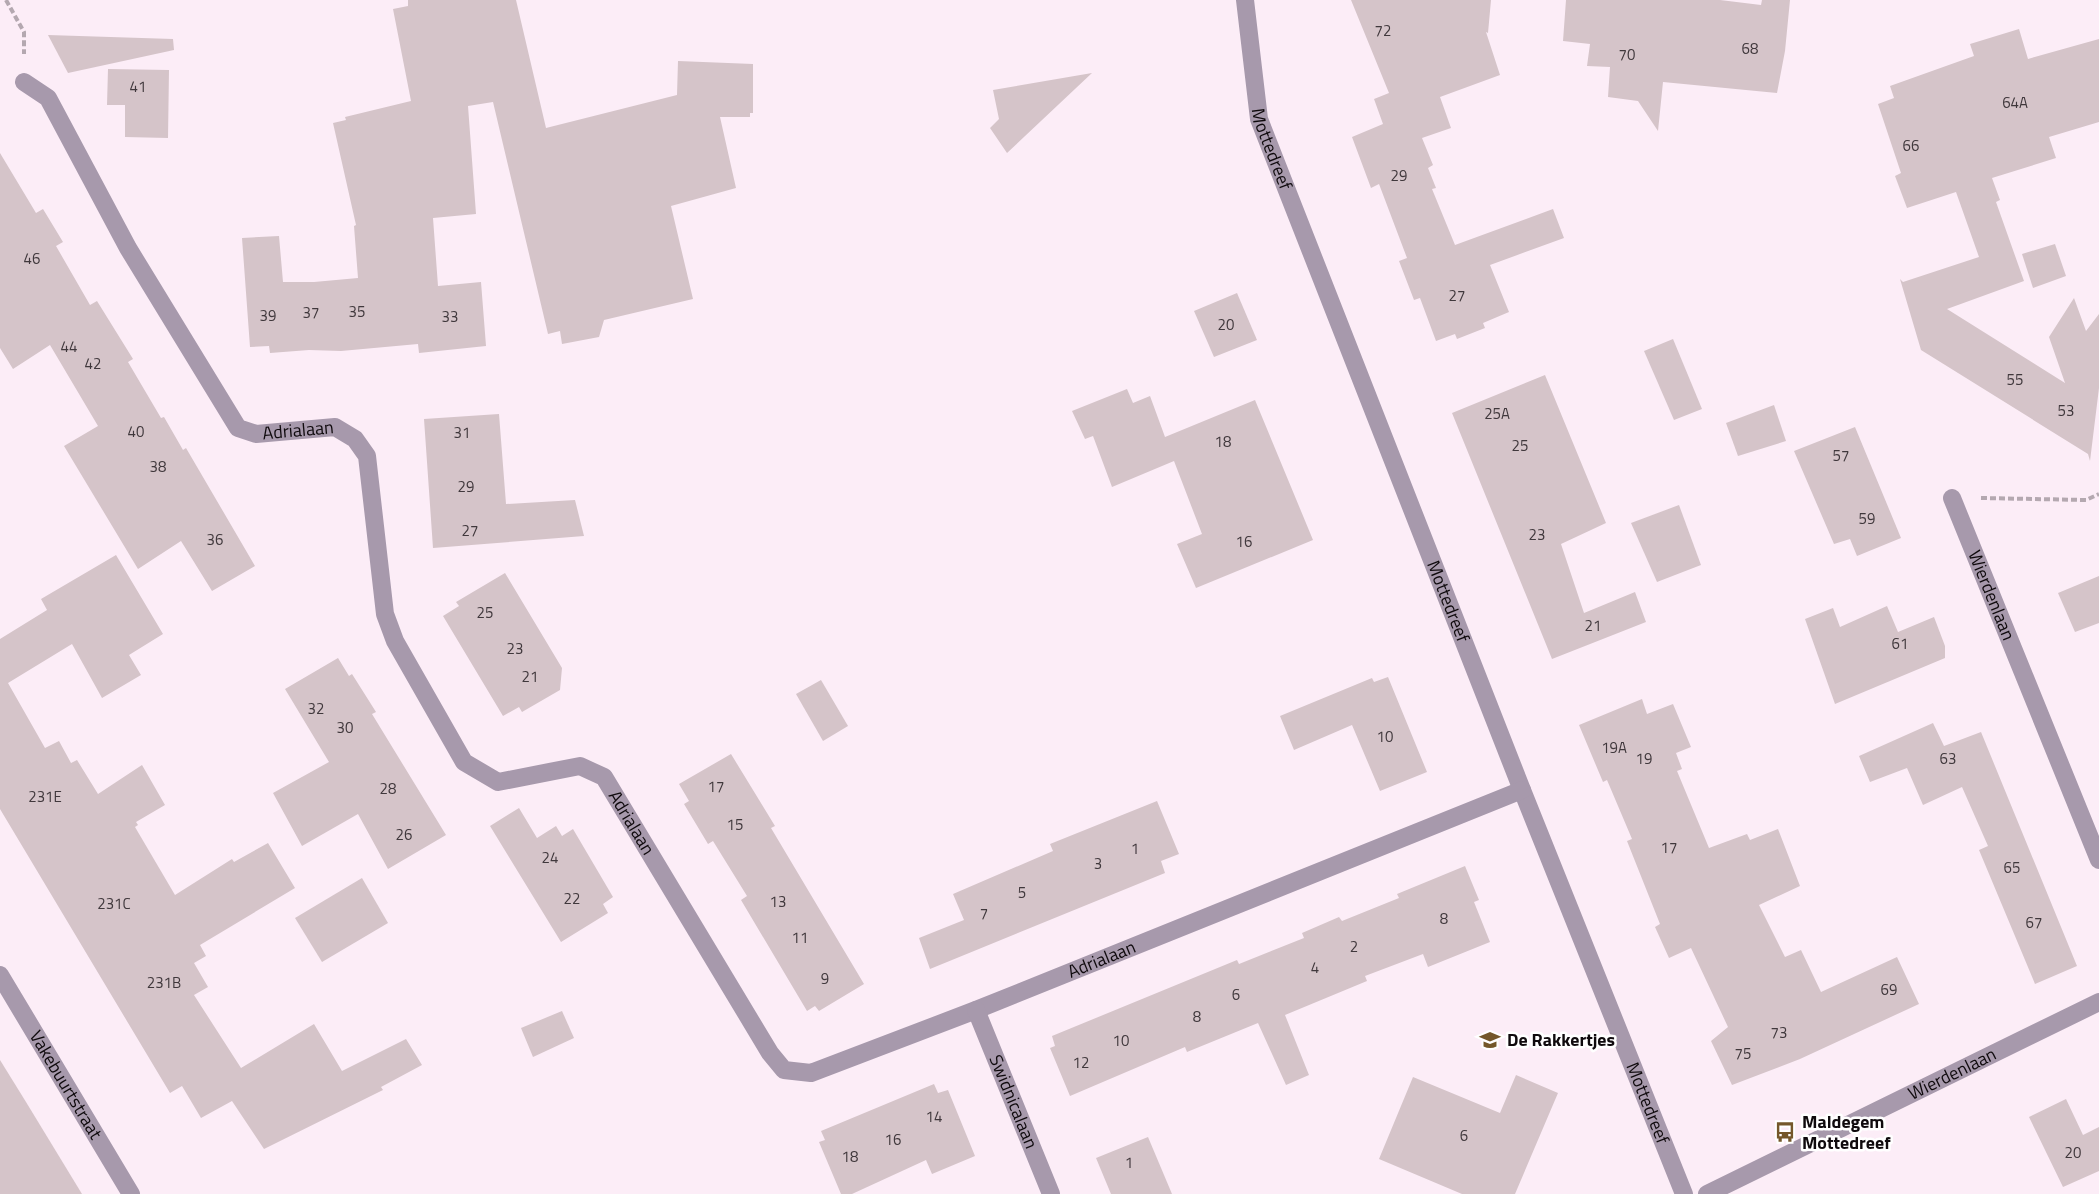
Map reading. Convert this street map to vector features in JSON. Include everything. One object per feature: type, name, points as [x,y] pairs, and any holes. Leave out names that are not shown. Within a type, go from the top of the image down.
[{"type":"street","name":"Mottedreef","points":[[1245,0],[1259,119],[1522,790],[1684,1194]]},
{"type":"street","name":"Adrialaan","points":[[24,82],[48,99],[128,248],[238,429],[256,434],[334,427],[355,439],[367,456],[385,614],[395,641],[464,762],[498,783],[580,766],[604,777],[770,1053],[784,1070],[811,1073],[976,1010],[1522,790]]},
{"type":"street","name":"Wierdenlaan","points":[[1952,498],[2099,860]]},
{"type":"street","name":"Vakebuurtstraat","points":[[0,975],[131,1194]]},
{"type":"street","name":"Wierdenlaan","points":[[1707,1194],[2099,1002]]},
{"type":"street","name":"Swidnicalaan","points":[[976,1010],[1051,1194]]},
{"type":"path","points":[[6,0],[24,32],[24,82]]},
{"type":"path","points":[[1952,498],[2014,497],[2086,500],[2099,494]]},
{"type":"building","points":[[408,0],[516,0],[546,128],[677,95],[678,61],[753,64],[753,113],[750,113],[750,117],[720,117],[736,188],[671,206],[693,299],[604,320],[599,337],[562,344],[560,331],[548,334],[493,102],[468,106],[476,214],[433,218],[438,286],[481,282],[486,346],[419,353],[418,344],[341,351],[309,350],[270,353],[269,346],[250,347],[242,238],[279,236],[283,282],[358,278],[354,226],[356,225],[333,123],[346,120],[345,117],[411,101],[393,9],[408,6]]},
{"type":"building","points":[[1351,0],[1491,0],[1488,33],[1486,32],[1500,75],[1440,97],[1451,128],[1422,138],[1433,165],[1428,168],[1436,188],[1432,189],[1455,245],[1553,209],[1564,238],[1490,265],[1509,312],[1483,323],[1485,328],[1457,339],[1455,334],[1436,341],[1420,298],[1414,300],[1399,261],[1407,258],[1379,184],[1371,188],[1352,137],[1383,124],[1374,99],[1389,93]]},
{"type":"building","points":[[1566,0],[1720,0],[1761,5],[1762,0],[1790,0],[1785,51],[1777,93],[1663,82],[1658,131],[1638,101],[1608,97],[1610,67],[1587,66],[1590,44],[1563,41]]},
{"type":"building","points":[[2019,29],[2028,59],[2099,39],[2099,122],[2049,137],[2056,158],[1992,178],[2000,200],[1996,202],[2024,281],[1947,309],[2065,383],[2049,337],[2074,298],[2086,331],[2099,314],[2099,388],[2090,461],[2088,454],[1921,350],[1900,279],[1903,282],[1979,257],[1956,192],[1907,208],[1895,176],[1901,173],[1878,104],[1894,98],[1890,86],[1974,56],[1970,44]]},
{"type":"building","points":[[48,35],[173,39],[174,50],[68,73]]},
{"type":"building","points":[[108,69],[169,70],[168,138],[125,137],[125,105],[107,105]]},
{"type":"building","points":[[1092,73],[1007,153],[990,128],[999,119],[993,90]]},
{"type":"building","points":[[0,153],[36,213],[43,209],[63,242],[56,246],[90,305],[97,301],[133,359],[128,362],[161,418],[164,417],[183,450],[186,448],[255,566],[212,591],[181,541],[138,569],[64,446],[98,426],[50,345],[13,369],[0,348]]},
{"type":"building","points":[[2055,244],[2066,276],[2033,288],[2022,254]]},
{"type":"building","points":[[1237,293],[1257,340],[1214,357],[1194,311]]},
{"type":"building","points":[[1673,339],[1702,409],[1674,420],[1644,351]]},
{"type":"building","points":[[1545,375],[1606,523],[1561,544],[1584,613],[1635,592],[1646,622],[1552,659],[1452,413]]},
{"type":"building","points":[[1127,389],[1133,403],[1150,396],[1165,437],[1255,400],[1313,540],[1196,588],[1177,544],[1202,534],[1174,461],[1112,487],[1093,436],[1085,439],[1072,411]]},
{"type":"building","points":[[1774,405],[1786,441],[1738,456],[1726,423]]},
{"type":"building","points":[[499,414],[506,504],[575,500],[584,536],[433,548],[424,419]]},
{"type":"building","points":[[1855,427],[1901,538],[1857,556],[1850,539],[1834,544],[1794,451]]},
{"type":"building","points":[[1679,505],[1701,565],[1657,582],[1631,523]]},
{"type":"building","points":[[116,555],[163,634],[129,655],[141,675],[102,698],[72,644],[8,683],[45,748],[59,741],[71,763],[77,760],[98,794],[142,765],[165,805],[136,822],[138,825],[135,827],[175,895],[232,859],[234,862],[268,843],[295,888],[200,945],[206,956],[194,963],[208,987],[194,995],[241,1068],[314,1024],[342,1071],[406,1039],[422,1065],[381,1087],[383,1090],[264,1149],[232,1101],[201,1118],[182,1086],[170,1093],[0,809],[0,639],[47,610],[41,599]]},
{"type":"building","points":[[505,573],[562,668],[560,690],[522,712],[519,707],[503,716],[443,616],[459,606],[456,602]]},
{"type":"building","points":[[2099,576],[2099,623],[2075,632],[2058,593]]},
{"type":"building","points":[[1887,606],[1898,632],[1934,617],[1945,646],[1945,658],[1835,704],[1805,619],[1833,608],[1840,627]]},
{"type":"building","points":[[338,658],[349,676],[352,674],[376,712],[372,714],[446,835],[388,869],[358,814],[302,846],[273,793],[329,762],[285,689]]},
{"type":"building","points":[[1388,677],[1427,772],[1380,791],[1352,725],[1294,750],[1280,716],[1372,678],[1374,682]]},
{"type":"building","points":[[821,680],[848,726],[823,741],[796,694]]},
{"type":"building","points":[[1642,699],[1647,714],[1673,704],[1691,747],[1676,753],[1682,769],[1677,771],[1709,848],[1747,834],[1750,840],[1778,829],[1800,886],[1759,905],[1785,957],[1801,950],[1821,992],[1897,957],[1919,1004],[1800,1059],[1732,1085],[1711,1041],[1728,1027],[1691,948],[1669,958],[1655,927],[1660,924],[1627,841],[1632,839],[1607,780],[1603,782],[1579,725]]},
{"type":"building","points":[[1933,723],[1944,746],[1981,732],[2077,966],[2035,984],[1979,850],[1988,846],[1962,787],[1923,805],[1907,768],[1870,782],[1859,756]]},
{"type":"building","points":[[731,754],[775,826],[771,828],[864,984],[819,1011],[815,1006],[807,1011],[741,900],[747,896],[713,841],[708,844],[684,804],[689,801],[679,784]]},
{"type":"building","points":[[1157,801],[1179,854],[1161,861],[1165,873],[930,969],[919,938],[964,920],[953,894],[1053,851],[1050,844]]},
{"type":"building","points":[[519,808],[537,838],[556,826],[562,836],[573,829],[613,897],[603,904],[608,913],[561,942],[490,826]]},
{"type":"building","points":[[1465,866],[1479,900],[1474,902],[1490,942],[1428,967],[1423,954],[1365,976],[1367,981],[1285,1015],[1309,1075],[1286,1085],[1258,1023],[1187,1052],[1185,1047],[1070,1096],[1050,1048],[1055,1046],[1052,1036],[1237,960],[1239,964],[1304,938],[1302,933],[1339,917],[1342,921],[1399,898],[1397,894]]},
{"type":"building","points":[[362,878],[388,923],[322,962],[295,918]]},
{"type":"building","points":[[562,1011],[574,1038],[533,1057],[521,1028]]},
{"type":"building","points":[[0,1060],[26,1102],[82,1194],[0,1194]]},
{"type":"building","points":[[1516,1075],[1558,1093],[1515,1194],[1462,1194],[1379,1159],[1413,1077],[1500,1113]]},
{"type":"building","points":[[934,1084],[938,1093],[948,1090],[975,1156],[932,1174],[926,1160],[852,1194],[841,1194],[819,1142],[825,1140],[821,1131]]},
{"type":"building","points":[[2066,1099],[2083,1135],[2099,1127],[2099,1171],[2063,1187],[2029,1117]]},
{"type":"building","points":[[1148,1137],[1172,1194],[1111,1194],[1096,1158]]},
{"type":"place","name":"De Rakkertjes","points":[[1490,1040]]},
{"type":"place","name":"Maldegem Mottedreef","points":[[1785,1132]]}]
